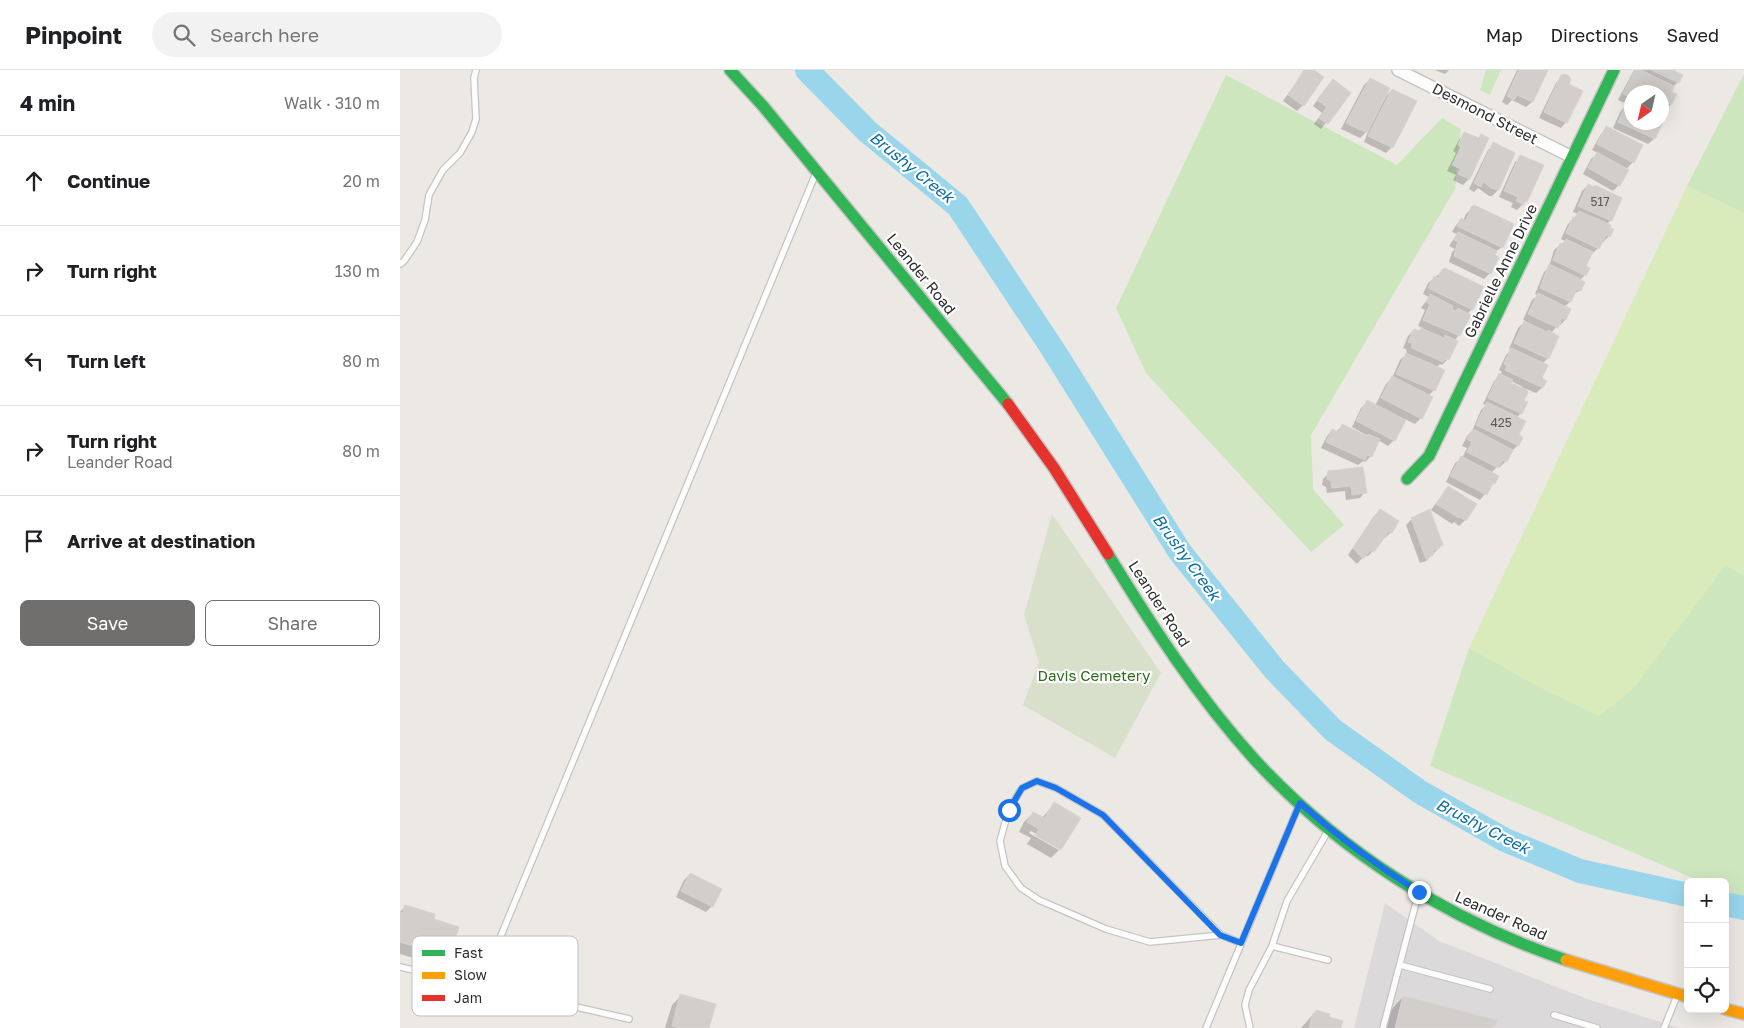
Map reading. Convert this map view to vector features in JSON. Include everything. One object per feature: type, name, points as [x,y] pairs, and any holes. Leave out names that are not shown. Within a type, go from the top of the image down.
[{"type":"main road","name":"Leander Road","points":[[730,70],[763,106],[817,171],[982,372],[1035,441],[1083,512],[1146,615],[1190,679],[1225,724],[1266,771],[1329,829],[1381,869],[1483,927],[1536,949],[1683,995]]},
{"type":"main road","name":"Gabrielle Anne Drive","points":[[1407,479],[1429,456],[1614,70]]},
{"type":"main road","points":[[1729,1009],[1744,1014]]},
{"type":"street","name":"Desmond Street","points":[[1398,70],[1572,157]]},
{"type":"lane","points":[[400,264],[418,242],[430,195],[443,170],[460,153],[472,132],[476,119],[474,78],[476,70]]},
{"type":"lane","points":[[501,936],[817,171]]},
{"type":"lane","points":[[1220,935],[1150,942],[1106,929],[1039,900],[1021,888],[1005,866],[1000,841],[1009,810],[1022,788],[1037,781],[1056,788],[1103,815],[1220,935],[1241,943]]},
{"type":"lane","points":[[1206,1028],[1300,803]]},
{"type":"lane","points":[[1250,1028],[1245,1005],[1247,995],[1272,946],[1287,901],[1329,829]]},
{"type":"lane","points":[[1383,1028],[1419,892]]},
{"type":"lane","points":[[1272,946],[1328,960]]},
{"type":"lane","points":[[1400,965],[1490,989]]},
{"type":"lane","points":[[1664,1028],[1683,995]]},
{"type":"lane","points":[[578,1007],[629,1019]]},
{"type":"lane","points":[[1554,1015],[1597,1028]]},
{"type":"shaded area","points":[[1385,903],[1439,941],[1590,1000],[1680,1028],[1354,1028]]},
{"type":"green space","points":[[1486,70],[1501,70],[1490,95],[1480,90]]},
{"type":"green space","points":[[1744,74],[1744,213],[1687,186]]},
{"type":"green space","points":[[1226,75],[1397,165],[1442,118],[1461,129],[1455,189],[1311,435],[1313,489],[1344,525],[1311,552],[1146,373],[1116,308]]},
{"type":"green space","points":[[1687,186],[1744,213],[1744,576],[1726,565],[1634,688],[1600,716],[1549,692],[1469,648]]},
{"type":"green space","name":"Davis Cemetery","points":[[1052,514],[1161,673],[1115,758],[1023,705],[1039,662],[1024,615]]},
{"type":"green space","points":[[1726,565],[1744,576],[1744,899],[1729,893],[1729,878],[1693,878],[1430,766],[1469,648],[1549,692]]},
{"type":"building","points":[[1304,70],[1314,70],[1324,77],[1304,106],[1288,95]]},
{"type":"building","points":[[1519,70],[1548,70],[1533,102],[1517,95],[1514,100],[1507,96]]},
{"type":"building","points":[[1635,70],[1641,70],[1674,86],[1672,92],[1677,94],[1672,104],[1669,103],[1669,85],[1628,85]]},
{"type":"building","points":[[1651,70],[1676,70],[1683,75],[1679,83]]},
{"type":"building","points":[[1565,74],[1571,80],[1569,84],[1583,91],[1567,123],[1544,112],[1561,75]]},
{"type":"building","points":[[1370,78],[1390,88],[1367,133],[1346,123]]},
{"type":"building","points":[[1333,79],[1351,93],[1328,124],[1319,118],[1327,107],[1317,100]]},
{"type":"building","points":[[1392,89],[1417,101],[1393,148],[1368,136]]},
{"type":"building","points":[[1624,108],[1624,125],[1618,122]]},
{"type":"building","points":[[1606,126],[1643,145],[1634,163],[1597,144]]},
{"type":"building","points":[[1635,130],[1659,130],[1655,139]]},
{"type":"building","points":[[1464,132],[1479,138],[1481,134],[1489,138],[1470,179],[1458,174],[1461,169],[1452,165],[1461,147],[1458,145]]},
{"type":"building","points":[[1493,142],[1515,153],[1499,190],[1491,188],[1483,182],[1481,187],[1474,183]]},
{"type":"building","points":[[1597,152],[1629,170],[1620,186],[1588,168]]},
{"type":"building","points":[[1520,155],[1544,165],[1524,205],[1516,201],[1518,197],[1504,191]]},
{"type":"building","points":[[1588,184],[1594,187],[1595,185],[1622,198],[1612,221],[1578,206]]},
{"type":"building","points":[[1474,205],[1514,224],[1503,248],[1457,226],[1461,218],[1466,221],[1471,207]]},
{"type":"building","points":[[1579,211],[1611,225],[1610,228],[1614,229],[1610,237],[1606,235],[1599,249],[1566,233],[1573,217],[1575,218]]},
{"type":"building","points":[[1458,232],[1497,251],[1495,255],[1499,257],[1491,274],[1454,256],[1457,244],[1460,243],[1454,240]]},
{"type":"building","points":[[1566,239],[1593,252],[1586,266],[1590,268],[1586,276],[1553,260],[1560,243],[1563,244]]},
{"type":"building","points":[[1549,264],[1585,282],[1581,291],[1577,289],[1571,302],[1540,288]]},
{"type":"building","points":[[1445,268],[1484,287],[1473,310],[1428,288],[1434,276],[1440,279],[1439,275]]},
{"type":"building","points":[[1538,293],[1571,309],[1566,320],[1562,318],[1558,328],[1528,314]]},
{"type":"building","points":[[1430,294],[1453,306],[1452,309],[1456,311],[1458,308],[1471,315],[1460,336],[1423,320],[1430,304],[1426,302]]},
{"type":"building","points":[[1524,321],[1559,336],[1549,359],[1514,343]]},
{"type":"building","points":[[1421,328],[1444,338],[1445,335],[1458,341],[1449,360],[1445,358],[1443,362],[1412,348],[1412,343],[1408,342],[1414,329],[1420,331]]},
{"type":"building","points":[[1511,348],[1548,365],[1542,378],[1547,381],[1543,388],[1505,370],[1507,366],[1504,364]]},
{"type":"building","points":[[1406,353],[1445,370],[1435,391],[1396,374]]},
{"type":"building","points":[[1499,373],[1513,380],[1511,383],[1527,390],[1528,393],[1524,401],[1528,402],[1522,414],[1488,398]]},
{"type":"building","points":[[1392,376],[1433,397],[1422,419],[1381,398]]},
{"type":"building","points":[[1367,400],[1406,420],[1395,441],[1356,421]]},
{"type":"building","points":[[1487,402],[1526,421],[1519,435],[1523,437],[1519,446],[1476,425]]},
{"type":"building","points":[[1342,424],[1367,436],[1368,434],[1380,439],[1372,457],[1367,455],[1365,460],[1326,442],[1332,429],[1339,432]]},
{"type":"building","points":[[1473,429],[1513,450],[1507,462],[1503,460],[1498,468],[1467,452],[1472,442],[1467,439]]},
{"type":"building","points":[[1461,456],[1499,476],[1487,495],[1450,476]]},
{"type":"building","points":[[1363,467],[1367,493],[1352,495],[1351,486],[1332,488],[1331,481],[1327,479],[1328,471]]},
{"type":"building","points":[[1448,486],[1477,504],[1466,521],[1436,504]]},
{"type":"building","points":[[1380,509],[1399,521],[1392,533],[1389,531],[1375,551],[1370,551],[1363,559],[1353,548]]},
{"type":"building","points":[[1430,509],[1443,545],[1433,551],[1433,555],[1426,559],[1411,518]]},
{"type":"building","points":[[1054,802],[1081,818],[1061,850],[1035,835],[1039,829],[1027,822],[1033,812],[1045,818]]},
{"type":"building","points":[[690,873],[722,889],[713,907],[681,891]]},
{"type":"building","points":[[405,905],[435,914],[434,919],[459,927],[456,936],[412,936],[412,946],[400,942],[400,912],[403,913]]},
{"type":"building","points":[[680,994],[716,1004],[709,1028],[680,1028],[672,1026]]},
{"type":"building","points":[[1403,996],[1497,1020],[1495,1026],[1492,1025],[1492,1028],[1395,1028]]},
{"type":"building","points":[[1316,1010],[1330,1014],[1329,1017],[1343,1021],[1341,1028],[1309,1028],[1313,1013],[1315,1014]]},
{"type":"waterway","name":"Brushy Creek","points":[[807,70],[867,131],[958,206],[1052,348],[1180,552],[1274,669],[1333,730],[1420,792],[1505,840],[1580,871],[1684,894]]},
{"type":"waterway","name":"Brushy Creek","points":[[1729,905],[1744,908]]},
{"type":"traffic: fast","points":[[730,70],[763,106],[1008,404]]},
{"type":"traffic: fast","points":[[1407,479],[1429,456],[1614,70]]},
{"type":"traffic: fast","points":[[1108,554],[1195,686],[1234,736],[1288,793],[1323,824],[1398,880],[1480,925],[1522,944],[1566,960]]},
{"type":"traffic: slow","points":[[1566,960],[1684,996]]},
{"type":"traffic: slow","points":[[1729,1010],[1744,1014]]},
{"type":"traffic: jam","points":[[1008,404],[1054,468],[1108,554]]},
{"type":"route","points":[[1009,810],[1022,788],[1037,781],[1056,788],[1103,815],[1220,935],[1241,943],[1300,803],[1334,834],[1381,869],[1419,892]]}]
